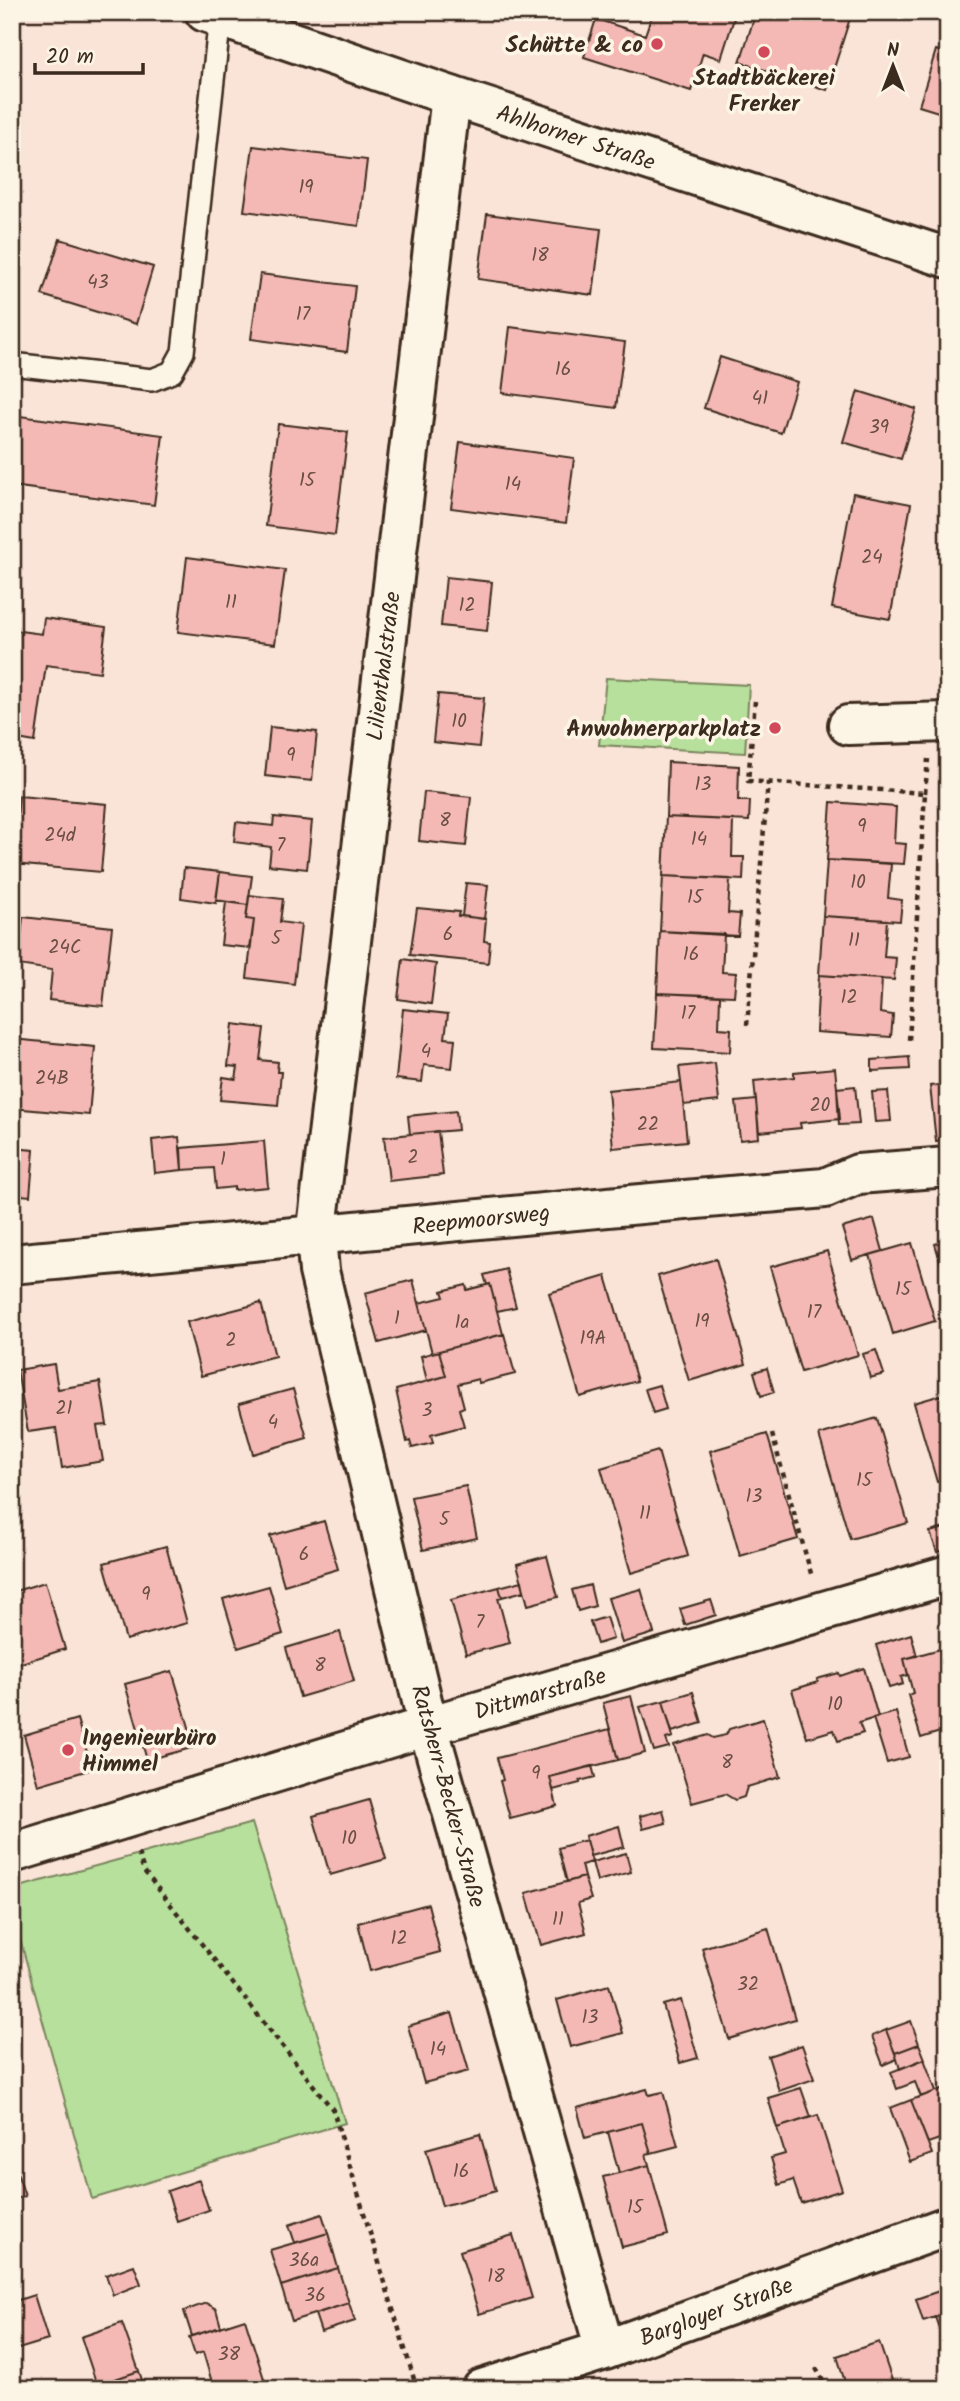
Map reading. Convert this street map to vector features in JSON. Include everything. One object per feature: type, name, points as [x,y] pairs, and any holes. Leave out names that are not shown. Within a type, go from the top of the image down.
[{"type":"street","name":"Ahlhorner Straße","points":[[212,15],[948,258]]},
{"type":"street","name":"Lilienthalstraße","points":[[316,1237],[451,96]]},
{"type":"street","points":[[848,724],[948,722]]},
{"type":"street","name":"Reepmoorsweg","points":[[12,1264],[316,1237],[502,1215],[825,1188],[858,1174],[948,1167]]},
{"type":"street","name":"Ratsherr-Becker-Straße","points":[[316,1237],[319,1271],[428,1726],[605,2350]]},
{"type":"street","name":"Dittmarstraße","points":[[12,1853],[428,1726],[948,1575]]},
{"type":"street","name":"Bargloyer Straße","points":[[482,2389],[605,2350],[948,2226]]},
{"type":"lane","points":[[12,364],[152,380],[172,372],[183,352],[212,15]]},
{"type":"path","points":[[755,701],[748,780],[925,793],[909,1040]]},
{"type":"path","points":[[747,1025],[768,782]]},
{"type":"path","points":[[772,1434],[822,1611]]},
{"type":"path","points":[[128,1817],[144,1871],[333,2110],[417,2389]]},
{"type":"path","points":[[816,2368],[827,2389]]},
{"type":"green space","points":[[606,678],[749,685],[745,753],[599,745]]},
{"type":"green space","points":[[252,1823],[345,2123],[92,2199],[12,1910],[12,1889]]},
{"type":"building","name":"Schütte & co","points":[[653,12],[736,12],[721,59],[703,53],[691,91],[584,57],[596,19],[645,35]]},
{"type":"building","points":[[756,12],[852,12],[827,90],[740,62]]},
{"type":"building","points":[[936,50],[948,54],[948,115],[919,106]]},
{"type":"building","points":[[253,146],[367,160],[359,226],[244,211]]},
{"type":"building","points":[[487,214],[601,229],[593,295],[478,279]]},
{"type":"building","points":[[60,239],[153,267],[136,324],[42,295]]},
{"type":"building","points":[[260,274],[355,286],[347,352],[251,339]]},
{"type":"building","points":[[510,327],[625,342],[616,408],[502,393]]},
{"type":"building","points":[[720,357],[797,382],[781,433],[704,408]]},
{"type":"building","points":[[858,391],[916,409],[901,459],[843,442]]},
{"type":"building","points":[[12,415],[163,435],[154,505],[12,486]]},
{"type":"building","points":[[278,424],[348,432],[335,535],[266,526]]},
{"type":"building","points":[[460,442],[574,458],[566,523],[451,508]]},
{"type":"building","points":[[853,493],[911,504],[890,619],[832,608]]},
{"type":"building","points":[[187,557],[285,570],[275,644],[178,632]]},
{"type":"building","points":[[446,577],[492,582],[487,631],[441,626]]},
{"type":"building","points":[[44,618],[106,627],[100,672],[46,665],[35,742],[12,738],[12,630],[42,634]]},
{"type":"building","points":[[438,694],[484,698],[479,747],[433,742]]},
{"type":"building","points":[[270,727],[317,732],[312,781],[265,776]]},
{"type":"building","points":[[668,762],[739,766],[738,801],[750,801],[749,821],[666,817]]},
{"type":"building","points":[[424,792],[471,797],[466,846],[419,841]]},
{"type":"building","points":[[19,796],[107,804],[101,872],[13,864]]},
{"type":"building","points":[[831,802],[896,807],[894,843],[906,844],[904,864],[827,860]]},
{"type":"building","points":[[274,817],[312,821],[307,869],[269,865],[271,847],[234,842],[236,822],[273,826]]},
{"type":"building","points":[[666,817],[733,820],[732,857],[744,857],[743,880],[663,876]]},
{"type":"building","points":[[827,860],[891,864],[888,898],[902,900],[900,921],[823,916]]},
{"type":"building","points":[[184,868],[220,872],[216,903],[181,898]]},
{"type":"building","points":[[220,872],[252,876],[248,905],[216,900]]},
{"type":"building","points":[[663,876],[730,879],[728,913],[740,914],[738,936],[660,931]]},
{"type":"building","points":[[466,883],[488,885],[484,919],[462,916]]},
{"type":"building","points":[[249,895],[283,899],[280,922],[301,925],[294,984],[247,978],[254,920],[246,919]]},
{"type":"building","points":[[226,902],[248,905],[246,919],[254,920],[250,948],[221,945]]},
{"type":"building","points":[[417,908],[459,912],[458,916],[486,919],[484,941],[490,942],[488,963],[410,955]]},
{"type":"building","points":[[823,916],[887,920],[884,957],[896,958],[894,980],[819,975]]},
{"type":"building","points":[[23,917],[112,927],[103,1006],[49,1000],[52,970],[18,965]]},
{"type":"building","points":[[660,931],[724,934],[722,972],[736,973],[734,996],[657,993]]},
{"type":"building","points":[[403,959],[436,964],[431,1004],[398,999]]},
{"type":"building","points":[[819,975],[882,979],[880,1013],[893,1015],[891,1037],[816,1032]]},
{"type":"building","points":[[657,993],[720,996],[719,1028],[731,1029],[730,1052],[654,1048]]},
{"type":"building","points":[[403,1009],[448,1014],[445,1038],[455,1039],[452,1068],[424,1065],[422,1082],[396,1079]]},
{"type":"building","points":[[233,1024],[264,1028],[260,1060],[278,1062],[277,1072],[281,1072],[278,1105],[220,1100],[223,1077],[236,1079],[238,1067],[228,1066]]},
{"type":"building","points":[[12,1039],[95,1047],[89,1115],[12,1108]]},
{"type":"building","points":[[909,1057],[910,1069],[872,1071],[872,1060]]},
{"type":"building","points":[[715,1063],[719,1101],[684,1105],[679,1067]]},
{"type":"building","points":[[835,1068],[840,1119],[800,1123],[801,1128],[759,1132],[754,1081],[794,1077],[794,1072]]},
{"type":"building","points":[[681,1082],[687,1141],[613,1148],[608,1090]]},
{"type":"building","points":[[948,1084],[948,1139],[936,1141],[930,1086]]},
{"type":"building","points":[[855,1086],[859,1124],[839,1125],[837,1088]]},
{"type":"building","points":[[888,1091],[891,1121],[875,1122],[872,1092]]},
{"type":"building","points":[[756,1100],[759,1138],[740,1140],[736,1102]]},
{"type":"building","points":[[456,1111],[458,1130],[410,1134],[408,1116]]},
{"type":"building","points":[[438,1131],[443,1175],[389,1181],[384,1137]]},
{"type":"building","points":[[179,1137],[182,1170],[155,1173],[152,1140]]},
{"type":"building","points":[[264,1141],[268,1187],[216,1189],[214,1168],[182,1170],[181,1148]]},
{"type":"building","points":[[12,1148],[34,1150],[30,1196],[12,1194]]},
{"type":"building","points":[[874,1219],[883,1251],[852,1260],[842,1228]]},
{"type":"building","points":[[948,1240],[948,1280],[946,1280],[935,1244]]},
{"type":"building","points":[[912,1243],[935,1321],[893,1334],[870,1255]]},
{"type":"building","points":[[827,1251],[858,1355],[801,1372],[770,1267]]},
{"type":"building","points":[[716,1259],[746,1364],[689,1381],[658,1276]]},
{"type":"building","points":[[506,1269],[516,1307],[497,1311],[490,1284],[487,1285],[484,1275]]},
{"type":"building","points":[[606,1276],[637,1381],[580,1397],[549,1293]]},
{"type":"building","points":[[413,1280],[426,1330],[379,1343],[365,1293]]},
{"type":"building","points":[[490,1284],[503,1334],[432,1353],[419,1303],[444,1297],[442,1291],[466,1285],[467,1290]]},
{"type":"building","points":[[261,1303],[275,1356],[201,1376],[187,1322]]},
{"type":"building","points":[[504,1334],[515,1374],[479,1383],[478,1379],[458,1384],[464,1407],[459,1409],[464,1426],[431,1435],[433,1443],[412,1448],[410,1441],[407,1442],[396,1390],[446,1376],[439,1351]]},
{"type":"building","points":[[876,1350],[884,1374],[870,1378],[863,1354]]},
{"type":"building","points":[[439,1351],[446,1376],[427,1381],[421,1356]]},
{"type":"building","points":[[54,1364],[58,1389],[100,1382],[107,1425],[97,1426],[103,1461],[62,1468],[56,1428],[28,1432],[17,1370]]},
{"type":"building","points":[[767,1368],[774,1392],[761,1396],[754,1372]]},
{"type":"building","points":[[659,1385],[666,1409],[653,1413],[645,1389]]},
{"type":"building","points":[[293,1389],[307,1438],[253,1454],[239,1404]]},
{"type":"building","points":[[948,1393],[948,1478],[937,1482],[914,1403]]},
{"type":"building","points":[[877,1418],[908,1523],[850,1539],[819,1435]]},
{"type":"building","points":[[767,1434],[798,1539],[740,1556],[710,1451]]},
{"type":"building","points":[[658,1451],[688,1556],[631,1573],[601,1468]]},
{"type":"building","points":[[466,1486],[477,1538],[423,1550],[411,1497]]},
{"type":"building","points":[[324,1521],[338,1569],[284,1585],[270,1536]]},
{"type":"building","points":[[948,1527],[948,1549],[937,1552],[930,1532]]},
{"type":"building","points":[[166,1546],[187,1623],[126,1640],[104,1563]]},
{"type":"building","points":[[547,1556],[558,1597],[528,1605],[517,1564]]},
{"type":"building","points":[[522,1581],[524,1591],[502,1597],[499,1587]]},
{"type":"building","points":[[45,1582],[65,1649],[12,1666],[12,1592]]},
{"type":"building","points":[[590,1585],[595,1606],[578,1611],[572,1590]]},
{"type":"building","points":[[269,1586],[283,1634],[238,1648],[223,1599]]},
{"type":"building","points":[[499,1587],[502,1597],[498,1598],[510,1643],[466,1654],[451,1600]]},
{"type":"building","points":[[641,1589],[654,1633],[622,1643],[608,1598]]},
{"type":"building","points":[[711,1600],[716,1615],[685,1625],[680,1609]]},
{"type":"building","points":[[606,1617],[613,1639],[597,1644],[590,1622]]},
{"type":"building","points":[[340,1632],[354,1681],[300,1697],[286,1648]]},
{"type":"building","points":[[911,1634],[917,1656],[904,1659],[908,1675],[901,1677],[903,1684],[889,1688],[876,1645]]},
{"type":"building","points":[[940,1649],[948,1677],[948,1742],[942,1738],[940,1732],[921,1738],[908,1695],[913,1693],[904,1659]]},
{"type":"building","points":[[864,1668],[878,1717],[859,1723],[863,1733],[838,1741],[834,1730],[807,1738],[792,1690],[818,1682],[817,1679],[839,1673],[840,1676]]},
{"type":"building","points":[[172,1671],[195,1747],[147,1760],[125,1684]]},
{"type":"building","points":[[693,1692],[702,1723],[672,1732],[663,1701]]},
{"type":"building","points":[[631,1696],[645,1753],[618,1760],[603,1703]]},
{"type":"building","points":[[663,1701],[673,1737],[666,1739],[669,1747],[654,1751],[640,1707]]},
{"type":"building","points":[[896,1712],[909,1757],[887,1763],[873,1718]]},
{"type":"building","points":[[77,1719],[92,1769],[38,1785],[24,1735]]},
{"type":"building","points":[[763,1719],[780,1777],[747,1787],[744,1797],[735,1800],[725,1794],[692,1803],[674,1745],[708,1735],[713,1738],[726,1735],[729,1729]]},
{"type":"building","points":[[610,1729],[618,1760],[550,1777],[557,1806],[510,1818],[497,1758]]},
{"type":"building","points":[[592,1766],[595,1777],[553,1790],[550,1777]]},
{"type":"building","points":[[369,1800],[386,1859],[330,1875],[313,1816]]},
{"type":"building","points":[[663,1810],[666,1823],[643,1829],[640,1816]]},
{"type":"building","points":[[619,1826],[624,1847],[590,1856],[585,1836]]},
{"type":"building","points":[[586,1840],[592,1862],[581,1865],[584,1877],[567,1882],[558,1848]]},
{"type":"building","points":[[626,1853],[631,1872],[597,1881],[592,1862]]},
{"type":"building","points":[[584,1877],[591,1899],[578,1903],[586,1933],[541,1945],[526,1893]]},
{"type":"building","points":[[428,1904],[440,1952],[370,1971],[358,1923]]},
{"type":"building","points":[[768,1928],[795,2019],[729,2039],[702,1948]]},
{"type":"building","points":[[609,1985],[623,2033],[570,2047],[557,2000]]},
{"type":"building","points":[[681,2000],[698,2058],[680,2063],[663,2005]]},
{"type":"building","points":[[452,2013],[469,2071],[424,2083],[408,2026]]},
{"type":"building","points":[[911,2021],[919,2044],[895,2053],[886,2030]]},
{"type":"building","points":[[886,2030],[897,2059],[883,2065],[872,2036]]},
{"type":"building","points":[[919,2044],[925,2059],[900,2069],[895,2053]]},
{"type":"building","points":[[802,2045],[814,2079],[779,2091],[768,2056]]},
{"type":"building","points":[[924,2059],[936,2091],[921,2097],[915,2082],[897,2089],[891,2072]]},
{"type":"building","points":[[948,2087],[948,2136],[928,2143],[911,2100]]},
{"type":"building","points":[[801,2088],[811,2117],[777,2128],[768,2098]]},
{"type":"building","points":[[647,2089],[649,2095],[663,2092],[678,2146],[651,2153],[642,2123],[585,2138],[577,2108]]},
{"type":"building","points":[[911,2100],[932,2154],[910,2162],[890,2108]]},
{"type":"building","points":[[818,2115],[842,2190],[801,2203],[793,2180],[779,2185],[771,2158],[785,2154],[777,2128]]},
{"type":"building","points":[[642,2123],[651,2153],[646,2154],[649,2165],[619,2173],[608,2132]]},
{"type":"building","points":[[480,2134],[496,2191],[442,2206],[426,2149]]},
{"type":"building","points":[[12,2158],[25,2196],[12,2200]]},
{"type":"building","points":[[649,2165],[668,2235],[622,2247],[603,2177]]},
{"type":"building","points":[[199,2180],[209,2210],[177,2221],[167,2191]]},
{"type":"building","points":[[322,2214],[328,2233],[295,2243],[289,2225]]},
{"type":"building","points":[[328,2233],[338,2268],[281,2286],[270,2250]]},
{"type":"building","points":[[513,2235],[532,2298],[479,2314],[460,2251]]},
{"type":"building","points":[[134,2265],[141,2284],[113,2295],[106,2275]]},
{"type":"building","points":[[338,2268],[349,2303],[292,2321],[281,2286]]},
{"type":"building","points":[[948,2288],[948,2313],[923,2321],[916,2299]]},
{"type":"building","points":[[34,2295],[48,2340],[12,2351],[12,2302]]},
{"type":"building","points":[[206,2303],[216,2309],[221,2327],[192,2336],[184,2311]]},
{"type":"building","points":[[349,2303],[355,2321],[321,2332],[315,2314]]},
{"type":"building","points":[[948,2313],[948,2354],[935,2317]]},
{"type":"building","points":[[245,2319],[266,2385],[253,2389],[214,2389],[203,2352],[195,2355],[189,2337]]},
{"type":"building","points":[[122,2323],[139,2371],[97,2385],[81,2337]]},
{"type":"building","points":[[879,2342],[895,2389],[847,2389],[837,2356]]},
{"type":"building","points":[[139,2371],[145,2389],[98,2389],[97,2385]]},
{"type":"place","name":"Schütte & co","points":[[657,44]]},
{"type":"place","name":"Stadtbäckerei Frerker","points":[[764,52]]},
{"type":"place","name":"Anwohnerparkplatz","points":[[775,728]]},
{"type":"place","name":"Ingenieurbüro Himmel","points":[[68,1750]]}]
